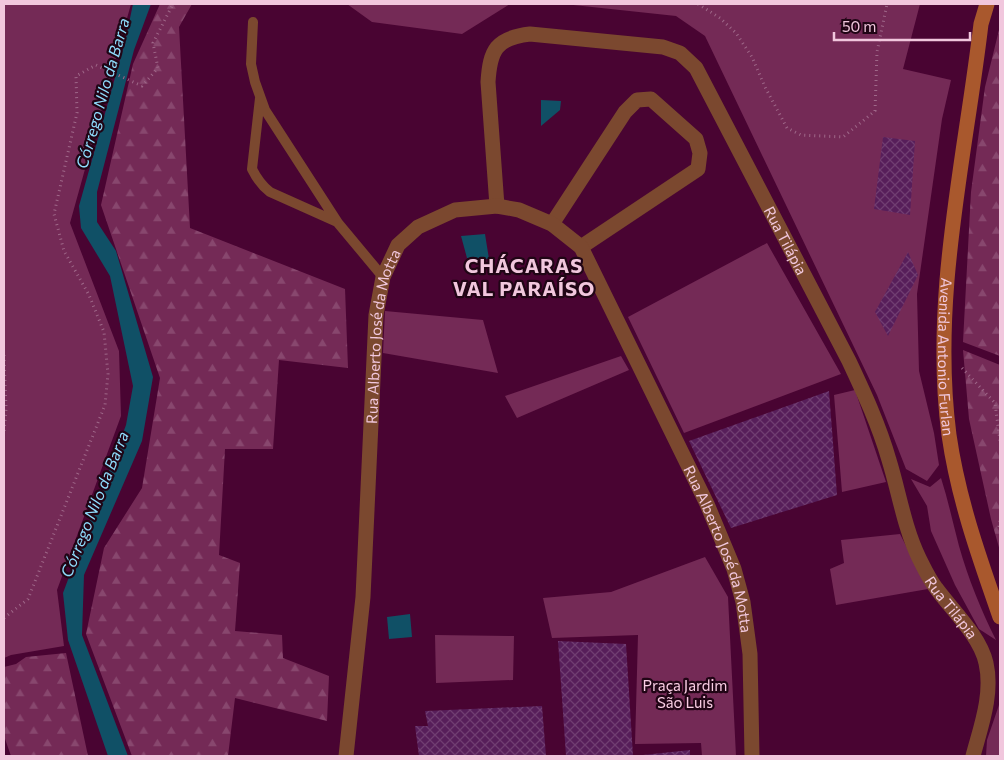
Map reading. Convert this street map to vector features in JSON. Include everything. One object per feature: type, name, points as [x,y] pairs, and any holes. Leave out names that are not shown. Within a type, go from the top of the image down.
[{"type":"main road","name":"Avenida Antonio Furlan","points":[[987,4],[981,24],[948,271],[943,349],[949,434],[960,492],[979,557],[1000,617]]},
{"type":"street","name":"Rua Tilápia","points":[[497,206],[488,82],[489,64],[493,53],[512,36],[530,34],[663,47],[680,53],[696,68],[868,401],[879,429],[918,556],[934,586],[968,629],[986,662],[988,681],[986,704],[973,756]]},
{"type":"street","points":[[552,224],[625,112],[637,100],[651,99],[696,139],[700,154],[698,169],[581,247]]},
{"type":"street","name":"Rua Alberto José da Motta","points":[[346,756],[363,597],[376,315],[383,277],[398,245],[418,227],[455,210],[497,206],[518,210],[552,224],[581,247],[707,504],[734,569],[743,602],[750,654],[752,756]]},
{"type":"lane","points":[[253,22],[251,64],[260,97],[274,124],[338,223],[383,277]]},
{"type":"lane","points":[[260,97],[252,170],[255,176],[262,186],[270,192],[338,223]]},
{"type":"path","points":[[4,618],[28,599],[105,405],[108,374],[104,332],[89,295],[64,251],[54,214],[77,113],[76,76],[96,65],[142,86],[158,68],[153,43],[173,4]]},
{"type":"path","points":[[698,4],[720,18],[736,33],[752,57],[765,87],[788,128],[801,135],[822,137],[843,136],[875,111],[877,52],[887,4]]},
{"type":"path","points":[[943,349],[995,403],[1000,441]]},
{"type":"path","points":[[4,355],[6,409],[4,433]]},
{"type":"path","points":[[1000,521],[1000,530]]},
{"type":"green space","points":[[4,4],[131,4],[70,223],[119,351],[121,416],[57,590],[64,646],[11,655],[4,658]]},
{"type":"green space","points":[[160,4],[192,4],[179,27],[190,228],[345,289],[348,368],[279,360],[273,449],[225,449],[219,555],[240,563],[235,631],[282,635],[283,658],[329,676],[327,721],[235,698],[228,756],[132,756],[86,634],[104,548],[142,488],[160,378],[101,205],[133,64]]},
{"type":"green space","points":[[347,4],[510,4],[462,34],[372,22]]},
{"type":"green space","points":[[564,4],[920,4],[903,69],[951,80],[942,119],[917,294],[919,371],[934,433],[939,465],[927,481],[906,469],[877,395],[705,36],[676,16]]},
{"type":"green space","points":[[1000,26],[1000,356],[963,342],[971,192],[985,87]]},
{"type":"green space","points":[[767,243],[841,374],[684,433],[628,317]]},
{"type":"green space","points":[[385,311],[483,320],[498,373],[383,353]]},
{"type":"green space","points":[[963,350],[1000,365],[1000,551],[969,419]]},
{"type":"green space","points":[[621,356],[629,370],[517,418],[505,396]]},
{"type":"green space","points":[[855,390],[886,482],[842,492],[834,395]]},
{"type":"green space","points":[[941,478],[966,570],[996,640],[979,629],[955,585],[931,531],[927,506],[911,479],[930,487]]},
{"type":"green space","points":[[900,534],[928,589],[836,605],[830,569],[844,563],[841,540]]},
{"type":"green space","name":"Praça Jardim São Luis","points":[[705,557],[728,597],[736,756],[702,756],[701,743],[635,744],[638,635],[552,638],[543,598],[611,592]]},
{"type":"green space","points":[[435,635],[514,636],[513,680],[436,683]]},
{"type":"green space","points":[[66,653],[88,756],[11,756],[4,736],[4,667],[16,664],[26,657]]},
{"type":"green space","points":[[1000,702],[1000,756],[986,756],[987,740]]},
{"type":"water","points":[[133,4],[151,4],[134,50],[97,192],[97,222],[116,251],[153,377],[142,441],[84,575],[82,635],[128,756],[108,756],[68,640],[63,593],[126,425],[133,386],[110,276],[81,228],[79,206],[125,42]]},
{"type":"water","points":[[541,100],[561,101],[560,110],[541,126]]},
{"type":"water","points":[[485,234],[489,259],[467,258],[461,236]]},
{"type":"water","points":[[410,614],[412,637],[389,639],[387,617]]},
{"type":"building","points":[[883,137],[915,141],[910,215],[874,209]]},
{"type":"building","points":[[908,252],[918,275],[888,336],[875,312]]},
{"type":"building","points":[[829,391],[837,495],[731,528],[689,441]]},
{"type":"building","points":[[558,641],[626,644],[633,756],[566,756]]},
{"type":"building","points":[[542,706],[546,756],[419,756],[415,726],[428,726],[425,711]]},
{"type":"building","points":[[690,750],[690,756],[643,756],[643,755]]},
{"type":"district","name":"CHÁCARAS VAL PARAÍSO","points":[[524,276]]},
{"type":"water label","name":"Córrego Nilo da Barra","points":[[102,93]]},
{"type":"water label","name":"Córrego Nilo da Barra","points":[[94,504]]}]
